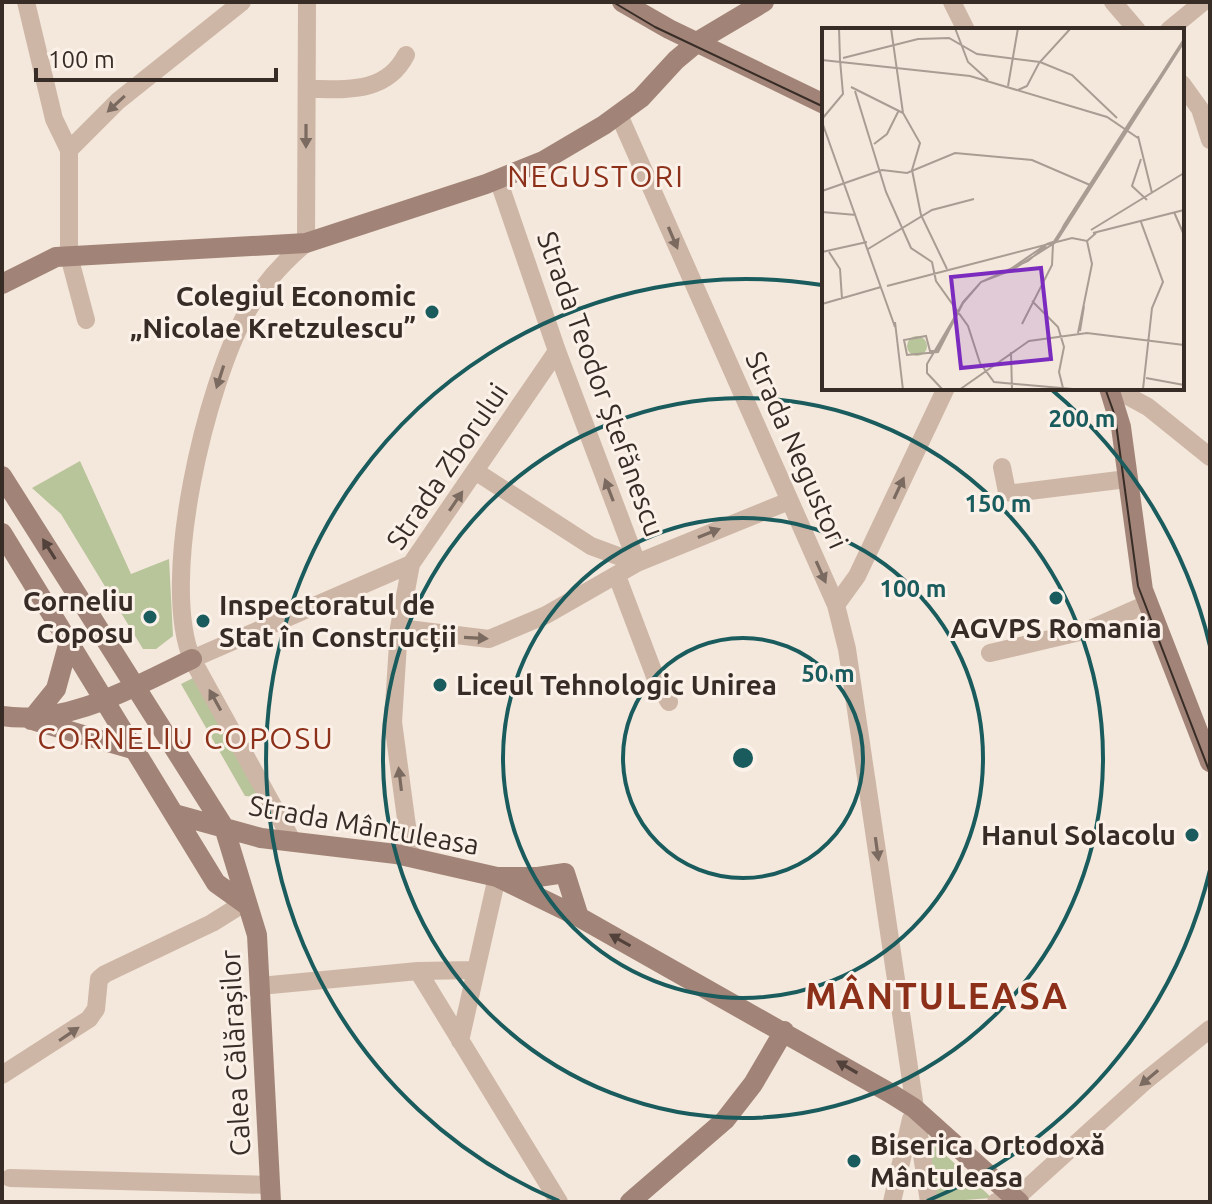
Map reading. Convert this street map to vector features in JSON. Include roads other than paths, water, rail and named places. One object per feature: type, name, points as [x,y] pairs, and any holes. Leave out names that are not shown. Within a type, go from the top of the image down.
[{"type":"street","points":[[26,2],[54,119],[69,150],[69,256],[86,320]]},
{"type":"street","points":[[69,150],[118,101],[242,2]]},
{"type":"street","points":[[293,842],[192,659],[181,625],[182,562],[194,484],[216,388],[248,310],[269,278],[306,243],[307,2]]},
{"type":"street","points":[[622,2],[697,43],[822,103]]},
{"type":"street","points":[[2,284],[44,262],[69,256],[306,243],[498,179],[566,150],[619,115],[697,43],[764,2]]},
{"type":"street","points":[[952,2],[965,28]]},
{"type":"street","points":[[1113,2],[1135,28]]},
{"type":"street","points":[[1171,28],[1203,2]]},
{"type":"street","points":[[307,89],[347,89],[384,81],[406,55]]},
{"type":"street","points":[[1184,87],[1200,109],[1210,140]]},
{"type":"street","name":"Strada Negustori","points":[[619,115],[836,605],[847,649],[929,1202]]},
{"type":"street","name":"Strada Teodor Ștefănescu","points":[[498,179],[557,351],[637,563]]},
{"type":"street","name":"Strada Zborului","points":[[411,856],[393,722],[399,628],[411,564],[557,351]]},
{"type":"street","points":[[836,605],[866,559],[945,390]]},
{"type":"street","points":[[1112,390],[1118,413],[1136,551],[1147,604],[1210,762]]},
{"type":"street","points":[[1115,390],[1148,407],[1210,457]]},
{"type":"street","points":[[1118,413],[1128,407],[1148,407]]},
{"type":"street","points":[[1002,467],[1003,486],[1007,492],[1014,493],[1127,479]]},
{"type":"street","points":[[475,471],[591,546],[637,563]]},
{"type":"street","name":"Calea Călărașilor","points":[[2,476],[224,827],[239,871],[244,903],[257,935],[271,1194]]},
{"type":"street","points":[[399,628],[489,639],[546,615],[637,563],[789,501]]},
{"type":"street","points":[[2,533],[216,883],[244,903],[212,923],[105,974],[99,979],[96,1009],[89,1019],[2,1075]]},
{"type":"street","points":[[31,720],[104,700],[411,564]]},
{"type":"street","points":[[617,576],[656,679],[669,702]]},
{"type":"street","points":[[990,653],[1088,630],[1147,604]]},
{"type":"street","points":[[31,720],[56,689],[68,645]]},
{"type":"street","points":[[2,716],[31,720],[132,749]]},
{"type":"street","name":"Strada Mântuleasa","points":[[174,814],[249,836],[411,856],[497,877],[579,917],[784,1031],[914,1108],[1010,1201]]},
{"type":"street","name":"Strada Mântuleasa","points":[[497,877],[538,877],[565,873],[579,917]]},
{"type":"street","points":[[460,1041],[497,877]]},
{"type":"street","points":[[260,986],[418,971],[476,970]]},
{"type":"street","points":[[418,971],[559,1202]]},
{"type":"street","points":[[1010,1201],[1144,1082],[1210,1029]]},
{"type":"street","points":[[630,1202],[725,1120],[753,1084],[784,1031]]},
{"type":"street","points":[[892,1202],[914,1108]]},
{"type":"street","points":[[10,1178],[271,1194]]},
{"type":"street","points":[[111,1182],[113,1202]]},
{"type":"tram line","points":[[613,2],[655,27],[822,106]]},
{"type":"tram line","points":[[1106,390],[1115,416],[1138,586],[1210,773]]},
{"type":"place","name":"Colegiul Economic „Nicolae Kretzulescu”","points":[[432,312]]},
{"type":"place","name":"AGVPS Romania","points":[[1056,598]]},
{"type":"place","name":"Corneliu Coposu","points":[[150,617]]},
{"type":"place","name":"Inspectoratul de Stat în Construcții","points":[[203,621]]},
{"type":"place","name":"Liceul Tehnologic Unirea","points":[[440,685]]},
{"type":"place","name":"Hanul Solacolu","points":[[1192,835]]},
{"type":"place","name":"Biserica Ortodoxă Mântuleasa","points":[[854,1161]]},
{"type":"district","name":"NEGUSTORI","points":[[596,177]]},
{"type":"district","name":"CORNELIU COPOSU","points":[[186,739]]},
{"type":"district","name":"MÂNTULEASA","points":[[937,996]]}]
